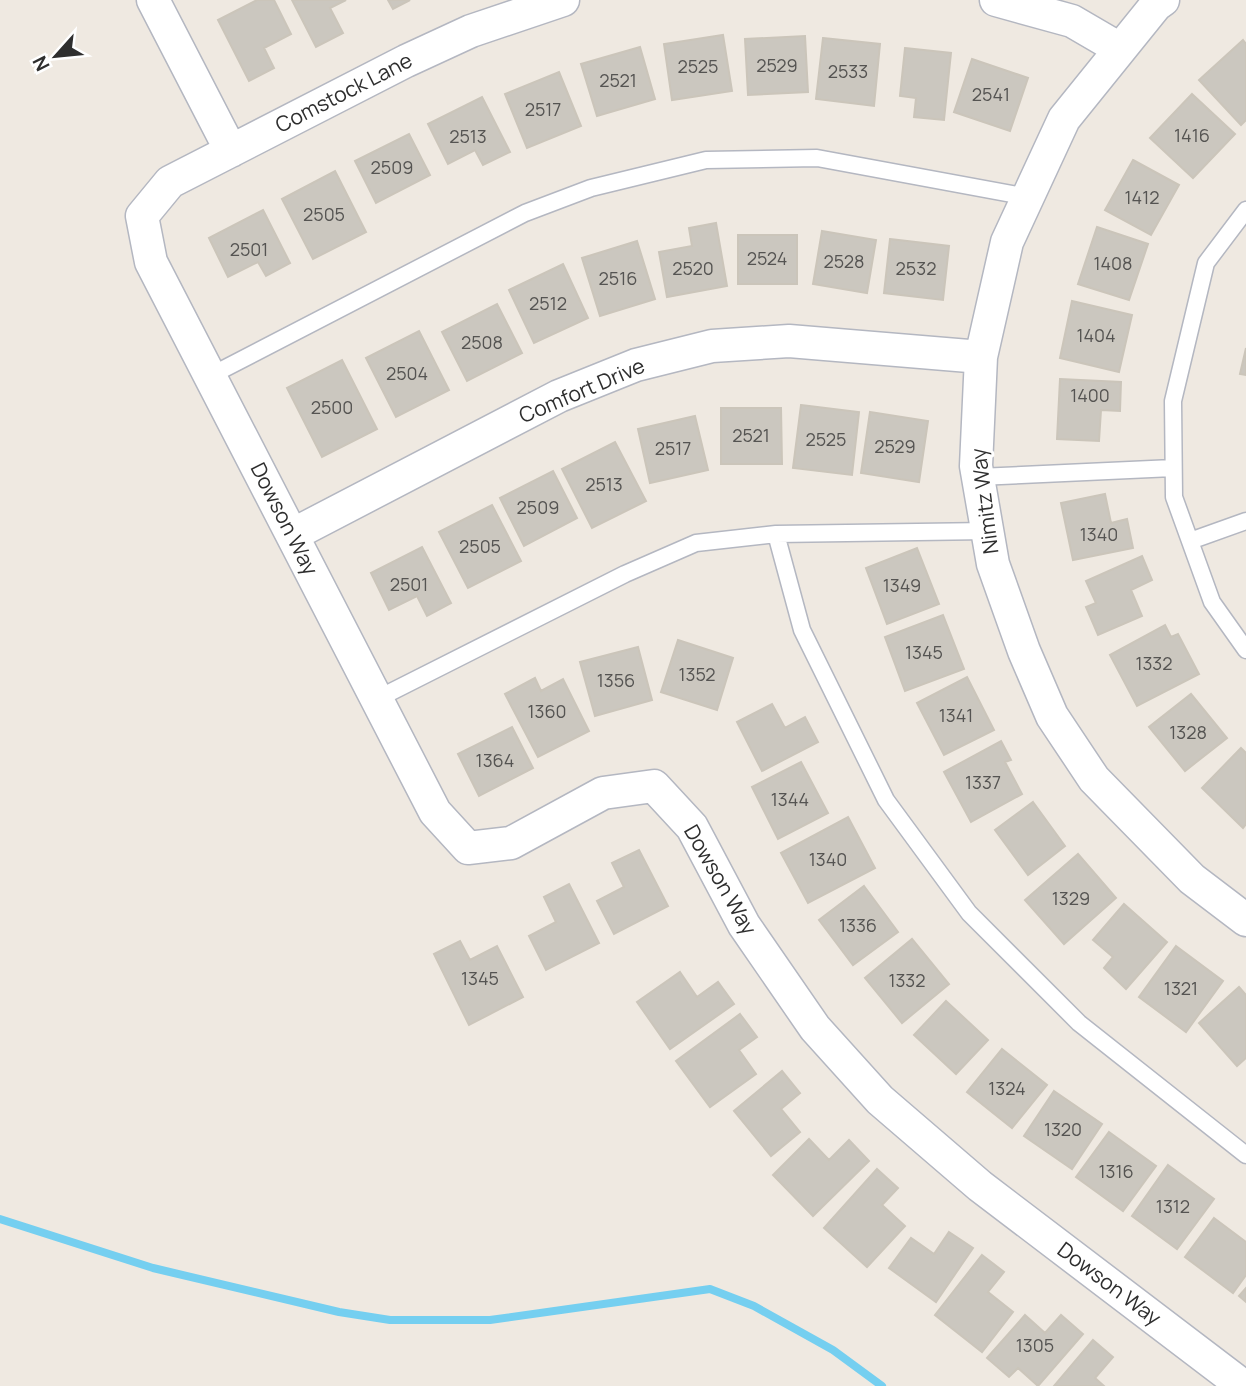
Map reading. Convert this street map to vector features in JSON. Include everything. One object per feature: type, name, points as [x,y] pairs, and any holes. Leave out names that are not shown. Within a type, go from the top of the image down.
[{"type":"street","points":[[153,0],[231,151]]},
{"type":"street","name":"Comstock Lane","points":[[142,216],[170,182],[405,61],[460,36],[564,0]]},
{"type":"street","points":[[996,0],[1072,21],[1120,49]]},
{"type":"street","name":"Nimitz Way","points":[[1163,0],[1156,5],[1064,119],[1007,242],[981,357],[976,466],[993,564],[1024,651],[1052,716],[1094,779],[1192,879],[1246,920]]},
{"type":"street","name":"Dowson Way","points":[[142,216],[151,262],[435,812],[468,848],[511,843],[603,793],[654,786],[692,827],[744,925],[815,1028],[880,1100],[980,1186],[1243,1386]]},
{"type":"street","name":"Comfort Drive","points":[[292,535],[559,396],[636,365],[712,346],[789,341],[981,357]]},
{"type":"lane","points":[[210,376],[524,213],[591,188],[706,160],[817,158],[1028,197]]},
{"type":"lane","points":[[1246,210],[1206,263],[1172,401],[1174,497],[1212,602],[1246,650]]},
{"type":"lane","points":[[978,477],[1174,468]]},
{"type":"lane","points":[[1190,541],[1246,521]]},
{"type":"lane","points":[[377,699],[625,574],[696,543],[776,534],[988,531]]},
{"type":"lane","points":[[776,534],[802,631],[886,800],[969,913],[1079,1023],[1246,1155]]},
{"type":"building","points":[[257,0],[274,0],[291,34],[264,48],[274,68],[249,81],[218,20]]},
{"type":"building","points":[[292,0],[346,0],[330,8],[343,33],[316,47]]},
{"type":"building","points":[[388,0],[410,0],[393,9]]},
{"type":"building","points":[[723,35],[732,91],[672,100],[664,44]]},
{"type":"building","points":[[805,36],[808,92],[748,95],[745,39]]},
{"type":"building","points":[[823,38],[880,44],[874,106],[816,99]]},
{"type":"building","points":[[1243,40],[1246,44],[1246,120],[1241,125],[1199,80]]},
{"type":"building","points":[[640,47],[655,99],[597,116],[581,64]]},
{"type":"building","points":[[905,48],[951,53],[944,120],[914,117],[916,98],[900,96]]},
{"type":"building","points":[[972,59],[1028,78],[1010,131],[954,112]]},
{"type":"building","points":[[559,72],[581,126],[527,148],[505,94]]},
{"type":"building","points":[[1192,94],[1235,134],[1193,178],[1150,138]]},
{"type":"building","points":[[482,97],[510,152],[483,165],[475,150],[448,164],[428,124]]},
{"type":"building","points":[[409,134],[430,175],[376,203],[355,161]]},
{"type":"building","points":[[1133,160],[1179,185],[1151,235],[1105,210]]},
{"type":"building","points":[[335,171],[366,232],[313,259],[282,199]]},
{"type":"building","points":[[263,210],[290,263],[266,276],[258,262],[228,277],[209,238]]},
{"type":"building","points":[[716,223],[727,286],[667,297],[659,252],[692,246],[689,228]]},
{"type":"building","points":[[1097,227],[1148,244],[1129,300],[1078,284]]},
{"type":"building","points":[[822,231],[876,240],[867,293],[813,284]]},
{"type":"building","points":[[738,235],[797,235],[797,284],[738,284]]},
{"type":"building","points":[[890,239],[949,246],[943,300],[884,293]]},
{"type":"building","points":[[637,241],[655,299],[600,316],[582,258]]},
{"type":"building","points":[[563,264],[588,318],[534,343],[509,290]]},
{"type":"building","points":[[1072,301],[1132,315],[1119,372],[1060,358]]},
{"type":"building","points":[[497,304],[522,353],[467,381],[442,332]]},
{"type":"building","points":[[419,331],[449,390],[396,417],[366,358]]},
{"type":"building","points":[[1246,348],[1246,375],[1240,374]]},
{"type":"building","points":[[342,360],[377,429],[322,457],[287,388]]},
{"type":"building","points":[[1060,379],[1121,382],[1120,411],[1101,410],[1099,441],[1057,439]]},
{"type":"building","points":[[801,405],[859,412],[852,475],[793,468]]},
{"type":"building","points":[[721,408],[781,408],[782,464],[721,464]]},
{"type":"building","points":[[870,412],[928,421],[919,482],[861,473]]},
{"type":"building","points":[[695,416],[708,470],[650,483],[638,429]]},
{"type":"building","points":[[615,442],[646,501],[592,528],[562,469]]},
{"type":"building","points":[[553,471],[577,518],[524,546],[500,498]]},
{"type":"building","points":[[1105,494],[1111,523],[1127,519],[1133,548],[1073,560],[1061,503]]},
{"type":"building","points":[[492,505],[521,561],[468,588],[439,532]]},
{"type":"building","points":[[422,547],[451,603],[427,616],[417,596],[389,610],[371,573]]},
{"type":"building","points":[[917,548],[939,604],[887,624],[866,568]]},
{"type":"building","points":[[1142,556],[1152,580],[1131,590],[1142,616],[1098,635],[1086,607],[1096,603],[1086,581]]},
{"type":"building","points":[[943,615],[964,669],[905,691],[885,637]]},
{"type":"building","points":[[1165,625],[1171,637],[1178,634],[1199,674],[1137,706],[1110,655]]},
{"type":"building","points":[[678,640],[733,658],[717,710],[661,692]]},
{"type":"building","points":[[638,647],[652,700],[595,716],[580,662]]},
{"type":"building","points":[[967,677],[994,730],[944,755],[917,703]]},
{"type":"building","points":[[535,678],[541,691],[563,679],[589,731],[538,757],[505,694]]},
{"type":"building","points":[[1191,694],[1227,738],[1185,771],[1149,727]]},
{"type":"building","points":[[772,704],[785,728],[805,717],[818,742],[762,771],[737,722]]},
{"type":"building","points":[[512,727],[533,768],[479,796],[458,754]]},
{"type":"building","points":[[1001,741],[1011,760],[1005,762],[1022,794],[971,822],[944,772]]},
{"type":"building","points":[[1241,748],[1246,753],[1246,824],[1243,828],[1202,788]]},
{"type":"building","points":[[801,762],[828,813],[778,839],[752,787]]},
{"type":"building","points":[[1033,802],[1065,846],[1028,875],[995,830]]},
{"type":"building","points":[[848,817],[875,868],[808,903],[781,853]]},
{"type":"building","points":[[639,850],[668,906],[614,934],[597,901],[624,887],[612,863]]},
{"type":"building","points":[[1078,854],[1116,898],[1064,944],[1025,900]]},
{"type":"building","points":[[569,884],[599,943],[546,970],[529,936],[556,922],[544,897]]},
{"type":"building","points":[[864,886],[898,932],[853,965],[819,920]]},
{"type":"building","points":[[1124,904],[1167,942],[1126,989],[1104,968],[1113,957],[1093,940]]},
{"type":"building","points":[[912,939],[949,984],[902,1023],[865,978]]},
{"type":"building","points":[[460,941],[470,960],[497,946],[523,997],[469,1025],[434,954]]},
{"type":"building","points":[[1176,946],[1223,981],[1186,1032],[1139,997]]},
{"type":"building","points":[[680,972],[697,997],[718,982],[734,1004],[670,1049],[637,1002]]},
{"type":"building","points":[[1239,987],[1246,995],[1246,1058],[1237,1066],[1199,1023]]},
{"type":"building","points":[[946,1001],[988,1040],[956,1074],[914,1035]]},
{"type":"building","points":[[740,1014],[757,1037],[739,1050],[756,1074],[710,1107],[676,1061]]},
{"type":"building","points":[[1002,1049],[1047,1085],[1012,1128],[967,1092]]},
{"type":"building","points":[[782,1071],[800,1093],[781,1109],[800,1132],[771,1156],[734,1111]]},
{"type":"building","points":[[1054,1091],[1102,1124],[1072,1169],[1024,1136]]},
{"type":"building","points":[[1109,1132],[1156,1166],[1123,1211],[1076,1177]]},
{"type":"building","points":[[809,1139],[829,1160],[849,1140],[869,1161],[813,1216],[773,1175]]},
{"type":"building","points":[[1168,1165],[1214,1199],[1177,1249],[1132,1216]]},
{"type":"building","points":[[877,1169],[898,1188],[882,1205],[905,1226],[867,1267],[824,1228]]},
{"type":"building","points":[[1214,1218],[1246,1242],[1246,1275],[1233,1293],[1185,1257]]},
{"type":"building","points":[[949,1232],[973,1248],[936,1302],[889,1268],[911,1238],[934,1254]]},
{"type":"building","points":[[982,1255],[1004,1272],[988,1292],[1013,1312],[982,1352],[935,1315]]},
{"type":"building","points":[[1246,1288],[1246,1302],[1239,1296]]},
{"type":"building","points":[[1025,1315],[1045,1333],[1061,1315],[1083,1334],[1038,1386],[1018,1368],[1009,1377],[987,1358]]},
{"type":"building","points":[[1093,1340],[1113,1357],[1095,1378],[1104,1386],[1054,1386]]},
{"type":"waterway","points":[[0,1219],[153,1268],[339,1312],[390,1320],[490,1320],[710,1289],[754,1306],[833,1350],[882,1386]]}]
